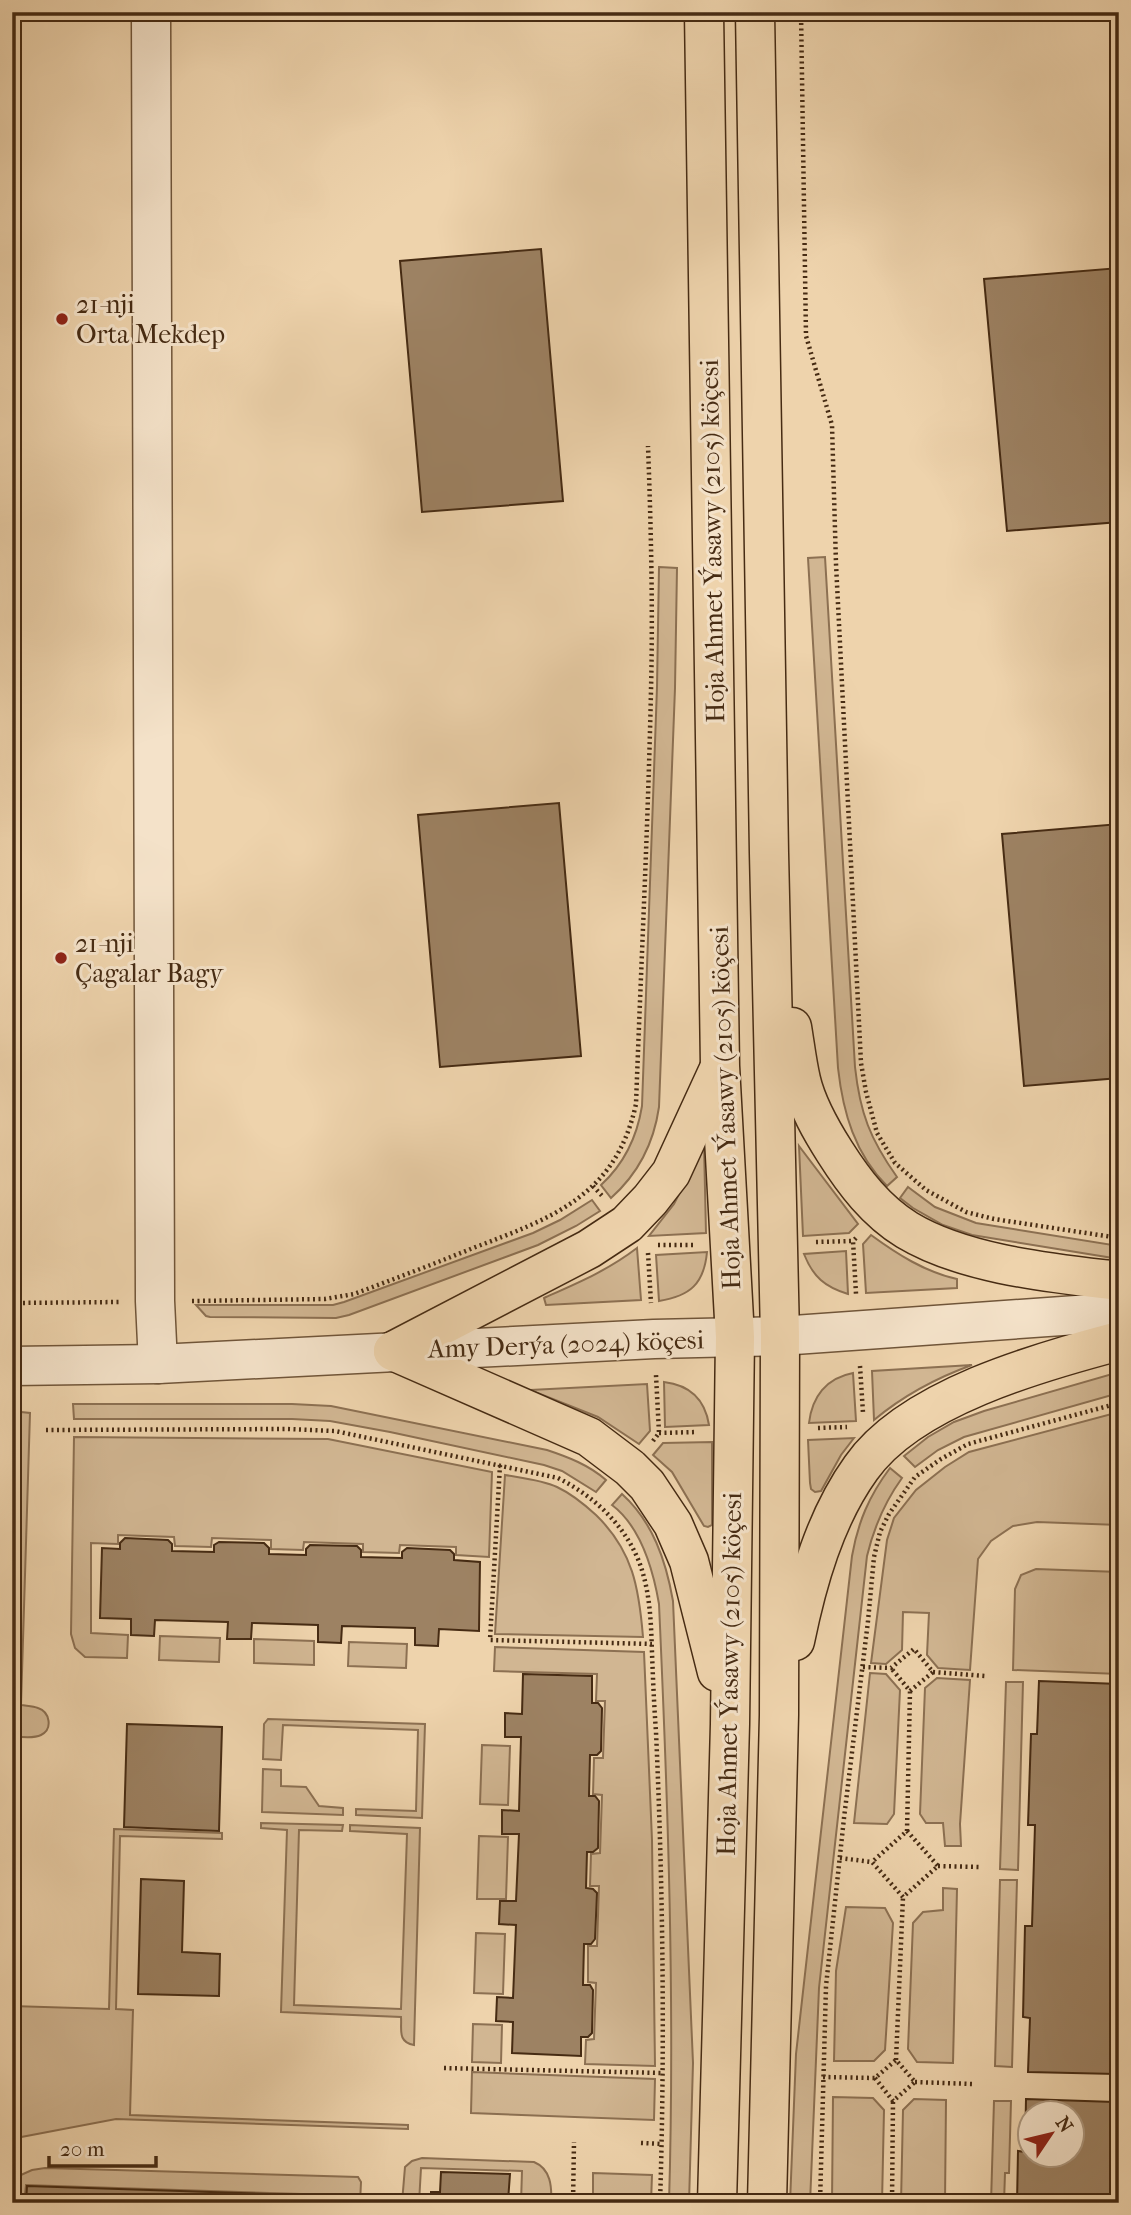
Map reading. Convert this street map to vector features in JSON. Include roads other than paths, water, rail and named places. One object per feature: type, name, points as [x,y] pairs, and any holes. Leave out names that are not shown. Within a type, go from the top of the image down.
[{"type":"main road","name":"Hoja Ahmet Ýasawy (2105) köçesi","points":[[704,12],[720,1066],[735,1337],[730,1724],[717,2203]]},
{"type":"main road","name":"Hoja Ahmet Ýasawy (2105) köçesi","points":[[755,12],[780,1336],[779,1715],[768,2203]]},
{"type":"main road","points":[[769,853],[784,983],[801,1082],[819,1126],[851,1178],[880,1209],[907,1230],[938,1244],[972,1257],[1064,1275],[1119,1281]]},
{"type":"main road","points":[[393,1351],[590,1249],[627,1224],[671,1173],[720,1066]]},
{"type":"main road","points":[[779,1715],[805,1591],[819,1553],[847,1492],[861,1468],[881,1445],[916,1417],[979,1386],[1052,1358],[1119,1341]]},
{"type":"main road","points":[[393,1351],[589,1437],[630,1468],[647,1485],[673,1524],[690,1561],[730,1724]]},
{"type":"street","points":[[151,12],[155,1301],[158,1364]]},
{"type":"street","name":"Amy Derýa (2024) köçesi","points":[[12,1366],[158,1364],[393,1351],[780,1336],[1119,1312]]},
{"type":"place","name":"21-nji Orta Mekdep","points":[[62,319]]},
{"type":"place","name":"21-nji Çagalar Bagy","points":[[61,958]]}]
